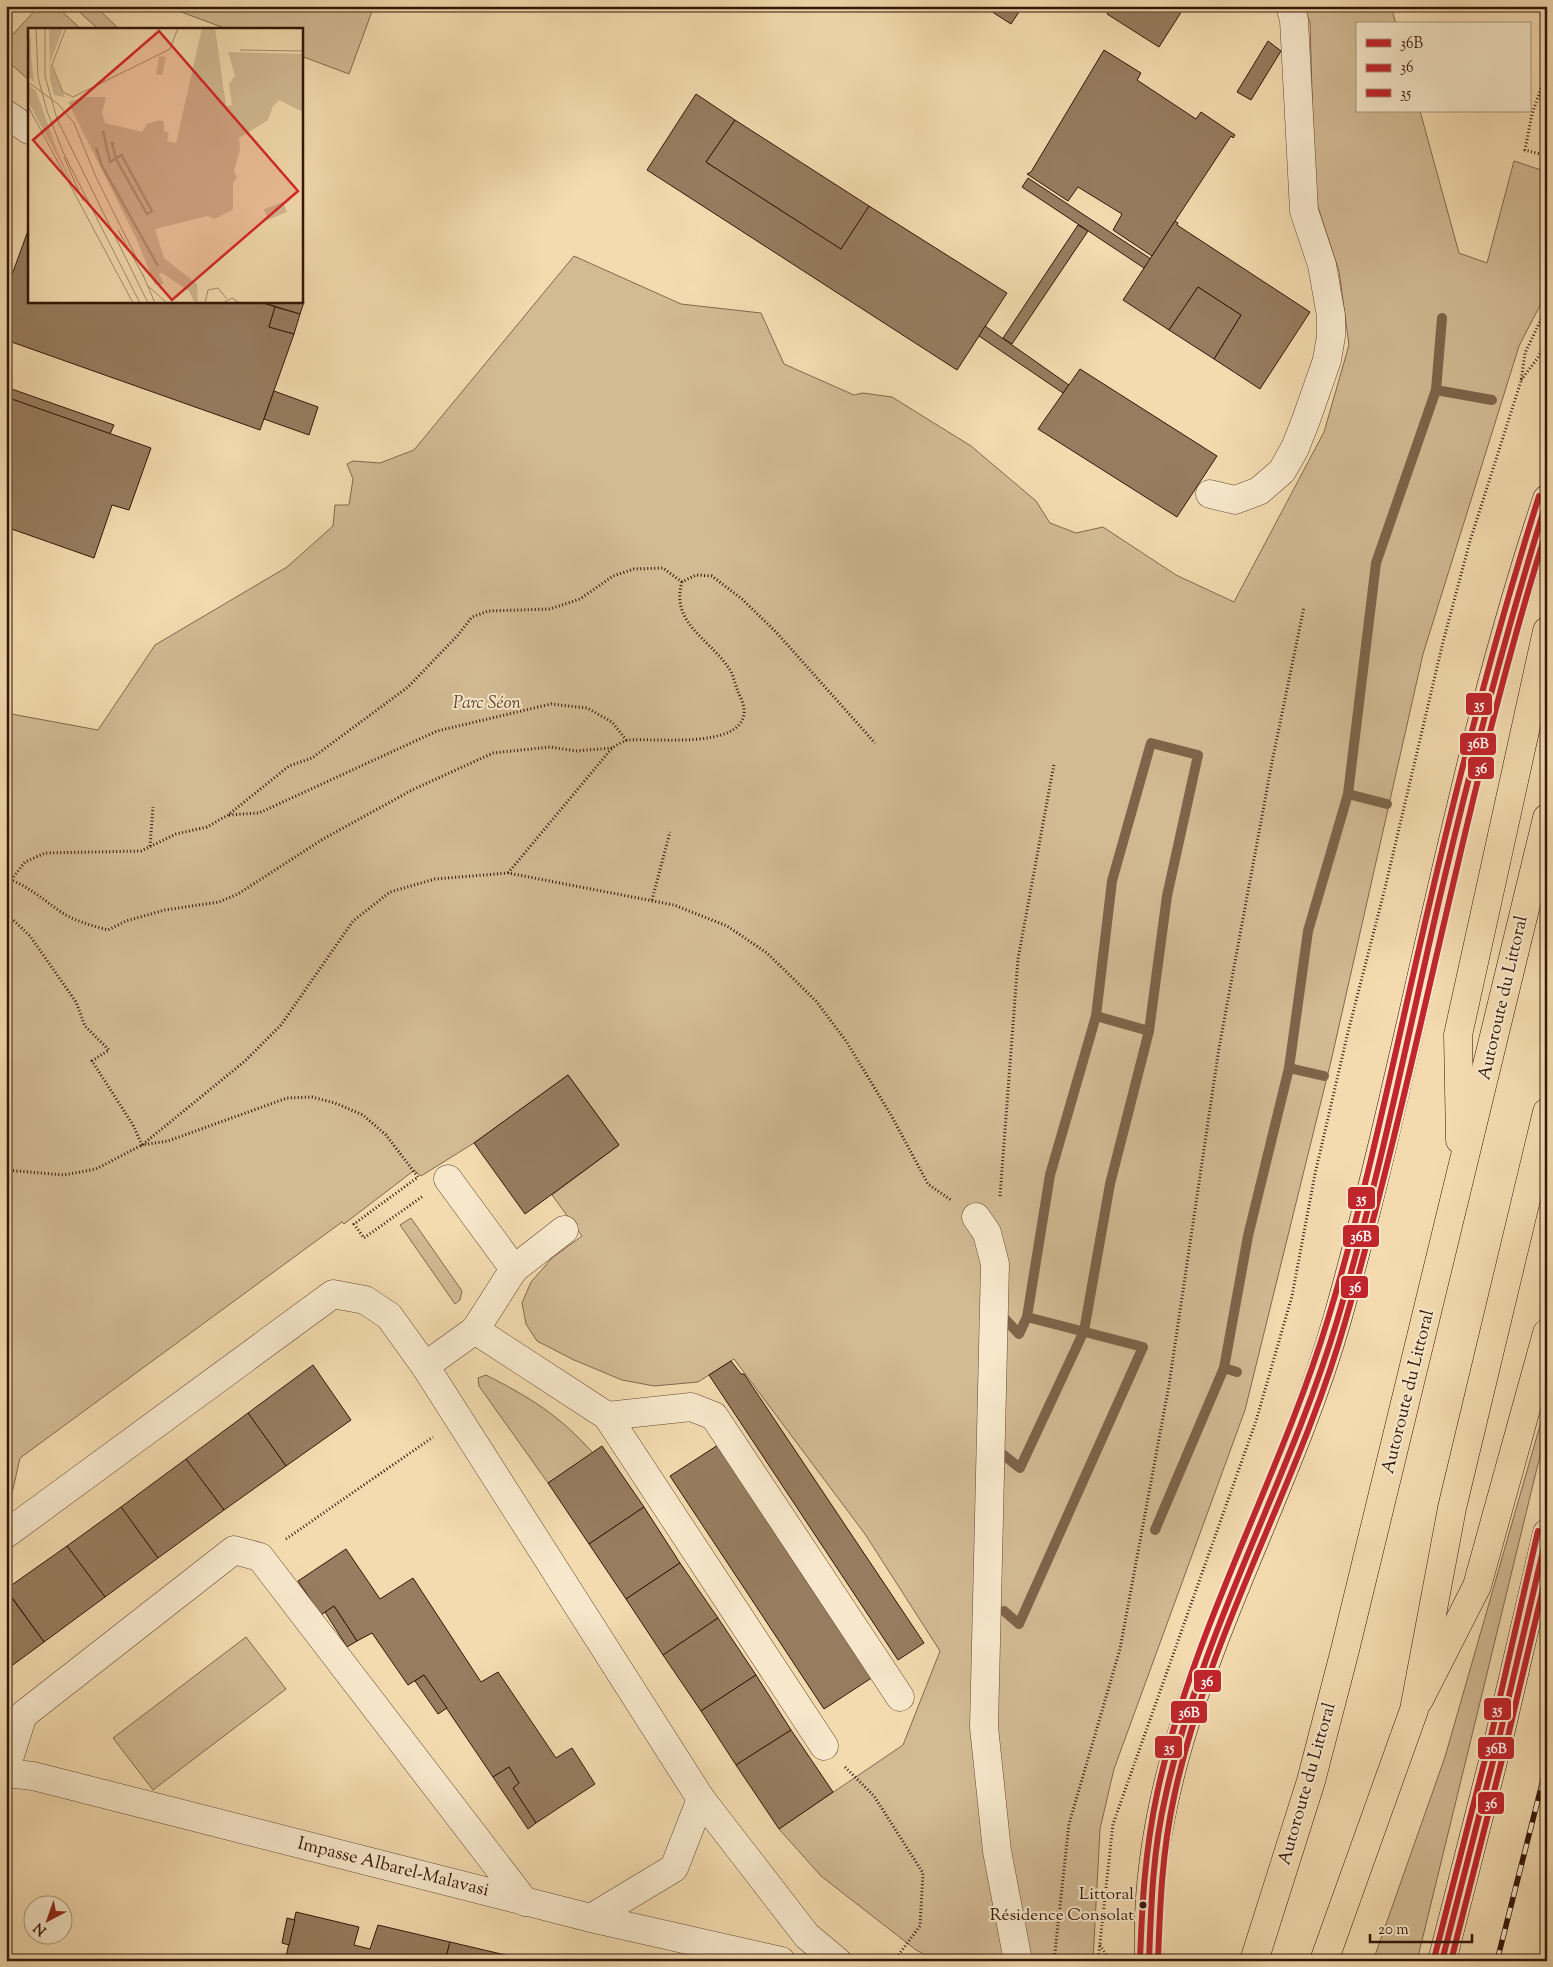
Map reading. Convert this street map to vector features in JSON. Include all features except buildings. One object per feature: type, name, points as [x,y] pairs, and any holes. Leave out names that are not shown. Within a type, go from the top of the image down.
[{"type":"main road","points":[[1149,1961],[1147,1925],[1156,1838],[1172,1771],[1191,1704],[1296,1439],[1336,1322],[1388,1117],[1492,684],[1524,564],[1547,499]]},
{"type":"main road","points":[[1460,1180],[1458,1035],[1547,631]]},
{"type":"main road","name":"Autoroute du Littoral","points":[[1254,1961],[1311,1781],[1460,1180],[1547,818]]},
{"type":"main road","points":[[1414,1710],[1452,1508],[1547,1112]]},
{"type":"main road","points":[[1324,1961],[1414,1710],[1477,1586],[1547,1333]]},
{"type":"main road","points":[[1442,1961],[1500,1734],[1547,1534]]},
{"type":"street","points":[[1210,494],[1235,500],[1259,491],[1282,471],[1295,448],[1306,420],[1327,360],[1332,336],[1331,316],[1322,265],[1304,211],[1294,20],[1290,6]]},
{"type":"street","points":[[6,114],[28,129]]},
{"type":"street","points":[[448,1179],[514,1269]]},
{"type":"street","points":[[988,1212],[987,1234],[995,1264],[984,1727],[997,1851],[1018,1961]]},
{"type":"street","points":[[425,1366],[475,1330],[514,1269],[564,1230]]},
{"type":"street","points":[[6,1534],[333,1294],[365,1300],[390,1316],[425,1366],[701,1800],[807,1936],[837,1961]]},
{"type":"street","points":[[475,1330],[606,1416],[824,1746]]},
{"type":"street","points":[[606,1416],[691,1407],[714,1416],[900,1697]]},
{"type":"street","points":[[6,1768],[23,1715],[234,1550],[260,1557],[525,1902]]},
{"type":"street","name":"Impasse Albarel-Malavasi","points":[[6,1773],[42,1778],[525,1902],[781,1961]]},
{"type":"street","points":[[591,1918],[674,1868],[701,1800]]},
{"type":"path","points":[[1547,72],[1532,114],[1524,150],[1547,156]]},
{"type":"path","points":[[1098,1961],[1113,1824],[1256,1421],[1292,1296],[1315,1174],[1443,642],[1470,541],[1521,380],[1525,353],[1547,307]]},
{"type":"path","points":[[1521,380],[1537,359],[1547,341]]},
{"type":"path","points":[[6,887],[26,862],[45,853],[123,853],[141,851],[176,834],[207,826],[228,815],[289,766],[312,758],[408,687],[458,635],[472,617],[488,611],[550,608],[580,599],[613,576],[634,569],[663,568],[682,582]]},
{"type":"path","points":[[508,873],[612,748],[627,740],[723,736],[738,727],[744,714],[742,702],[729,667],[696,633],[680,609],[679,594],[682,582],[696,575],[712,576],[742,598],[776,632],[875,742]]},
{"type":"path","points":[[1054,1961],[1069,1824],[1120,1649],[1169,1384],[1219,1048],[1272,762],[1304,607]]},
{"type":"path","points":[[228,815],[259,813],[437,731],[551,704],[587,708],[612,722],[627,740]]},
{"type":"path","points":[[6,877],[28,887],[79,922],[108,930],[126,921],[165,910],[219,902],[238,894],[323,838],[412,790],[493,753],[550,747],[576,751],[612,748]]},
{"type":"path","points":[[6,1170],[64,1175],[96,1169],[142,1145],[245,1061],[275,1031],[353,921],[390,892],[435,879],[508,873],[674,905],[727,926],[768,953],[816,1001],[846,1041],[892,1115],[928,1184],[988,1212],[1018,959],[1054,764]]},
{"type":"path","points":[[150,846],[152,807]]},
{"type":"path","points":[[652,900],[670,832]]},
{"type":"path","points":[[6,908],[10,916],[30,936],[76,1002],[85,1026],[109,1050],[92,1061],[132,1125],[142,1145]]},
{"type":"path","points":[[142,1145],[168,1141],[287,1098],[312,1097],[335,1103],[363,1115],[386,1135],[418,1177],[354,1224],[364,1238],[448,1179]]},
{"type":"path","points":[[260,1557],[459,1419]]},
{"type":"path","points":[[824,1746],[874,1796],[923,1873],[920,1926],[894,1961]]},
{"type":"path","points":[[1100,1945],[1110,1961]]},
{"type":"green space","points":[[39,6],[56,6],[80,28],[28,28],[28,79],[6,60],[6,42]]},
{"type":"green space","points":[[73,6],[95,6],[118,28],[97,28]]},
{"type":"green space","points":[[174,6],[374,6],[349,74],[302,56],[302,28],[224,28],[173,9]]},
{"type":"green space","name":"Parc Séon","points":[[1303,6],[1391,6],[1395,22],[1356,22],[1356,112],[1420,112],[1459,253],[1487,263],[1514,161],[1547,172],[1547,292],[1519,346],[1423,654],[1332,1057],[1245,1410],[1114,1769],[1100,1829],[1093,1961],[937,1961],[916,1950],[821,1876],[779,1829],[903,1745],[940,1651],[865,1534],[734,1359],[698,1382],[654,1386],[622,1380],[574,1360],[537,1341],[526,1324],[522,1303],[531,1282],[552,1258],[582,1236],[552,1195],[619,1145],[568,1075],[474,1143],[421,1176],[415,1171],[412,1172],[344,1224],[342,1222],[20,1458],[11,1498],[6,1501],[6,713],[98,730],[155,645],[287,567],[333,526],[335,505],[349,505],[353,479],[347,464],[353,461],[380,463],[414,450],[574,256],[681,304],[761,313],[784,364],[854,395],[863,393],[892,397],[971,446],[1036,501],[1050,523],[1076,533],[1103,527],[1176,575],[1234,602],[1324,432],[1349,345],[1339,271],[1315,198],[1310,22]]},
{"type":"green space","points":[[411,1218],[462,1291],[460,1300],[455,1304],[400,1225]]},
{"type":"green space","points":[[486,1375],[544,1408],[568,1428],[593,1453],[548,1483],[479,1386],[478,1378]]},
{"type":"green space","points":[[1547,1401],[1547,1427],[1417,1961],[1373,1961],[1445,1757]]},
{"type":"green space","points":[[246,1637],[286,1689],[153,1790],[113,1738]]},
{"type":"waterway","points":[[1155,1530],[1224,1368],[1248,1236],[1289,1068],[1308,931],[1348,794],[1376,563],[1436,390],[1442,318]]},
{"type":"waterway","points":[[1436,390],[1492,400]]},
{"type":"waterway","points":[[1001,1453],[1020,1468],[1084,1331],[1110,1184],[1149,1031],[1167,896],[1198,755],[1151,743],[1112,881],[1096,1016],[1050,1175],[1027,1317],[1019,1334],[1004,1318]]},
{"type":"waterway","points":[[1348,794],[1387,804]]},
{"type":"waterway","points":[[1096,1016],[1149,1031]]},
{"type":"waterway","points":[[1289,1068],[1324,1076]]},
{"type":"waterway","points":[[1004,1611],[1019,1624],[1143,1347],[1027,1317]]},
{"type":"waterway","points":[[1224,1368],[1237,1372]]},
{"type":"railway","points":[[1497,1961],[1547,1764]]},
{"type":"transit line","name":"35","points":[[1140,1961],[1147,1857],[1157,1794],[1172,1734],[1213,1614],[1286,1438],[1328,1319],[1343,1269],[1369,1167],[1440,858],[1466,754],[1493,651],[1539,496]]},
{"type":"transit line","name":"36B","points":[[1149,1961],[1158,1835],[1166,1794],[1182,1733],[1201,1673],[1223,1614],[1295,1439],[1337,1321],[1379,1166],[1475,752],[1502,651],[1547,500]]},
{"type":"transit line","name":"36","points":[[1158,1961],[1164,1858],[1174,1797],[1190,1735],[1209,1675],[1305,1439],[1327,1380],[1346,1319],[1398,1122],[1467,824],[1492,725],[1547,529]]},
{"type":"transit line","name":"35","points":[[1434,1959],[1492,1732],[1538,1531]]},
{"type":"transit line","name":"36B","points":[[1442,1961],[1500,1734],[1547,1534]]},
{"type":"transit line","name":"36","points":[[1451,1961],[1547,1572]]},
{"type":"place","name":"Littoral Résidence Consolat","points":[[1143,1905]]}]
